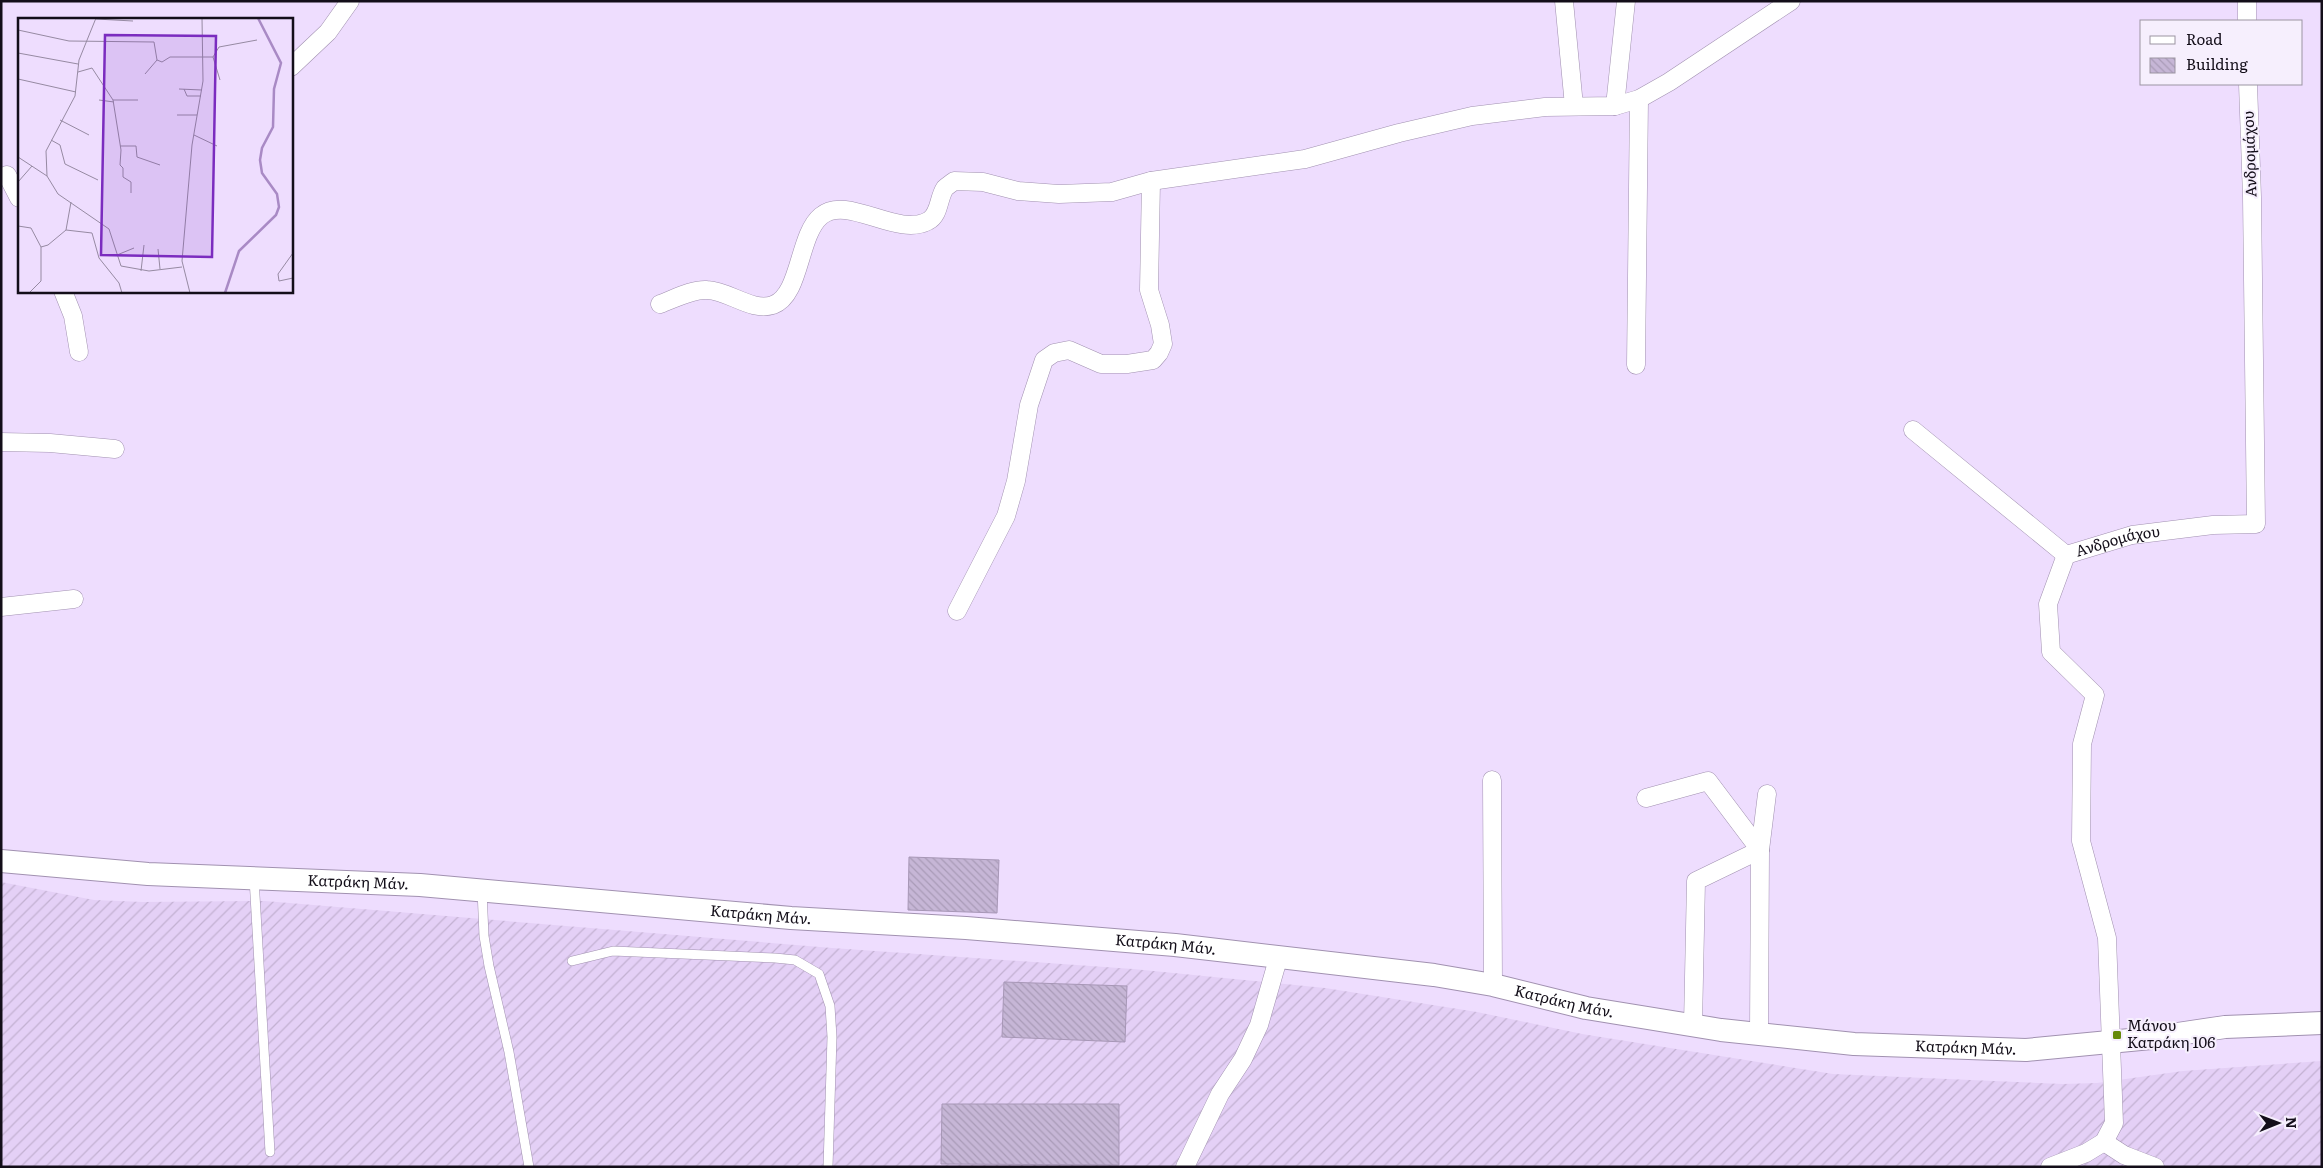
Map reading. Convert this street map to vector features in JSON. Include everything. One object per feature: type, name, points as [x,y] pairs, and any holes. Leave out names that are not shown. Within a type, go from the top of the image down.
[{"type":"street","points":[[292,66],[328,32],[350,1]]},
{"type":"street","points":[[1564,1],[1574,106]]},
{"type":"street","points":[[1615,106],[1626,1]]},
{"type":"street","points":[[660,304],[706,290],[719,292],[752,305],[764,307],[774,304],[787,294],[802,251],[818,219],[832,210],[864,214],[902,225],[926,222],[932,218],[945,188],[954,181],[983,182],[1018,191],[1059,194],[1112,192],[1151,181],[1305,159],[1407,131],[1472,116],[1574,106],[1615,106],[1639,99],[1790,1]]},
{"type":"street","points":[[2247,1],[2247,20]]},
{"type":"street","name":"Ανδρομάχου","points":[[2104,1142],[2114,1123],[2107,938],[2081,841],[2082,744],[2095,695],[2051,652],[2048,604],[2066,555],[2132,535],[2213,525],[2256,524],[2252,197],[2248,85]]},
{"type":"street","points":[[1636,365],[1639,99]]},
{"type":"street","points":[[9,174],[18,196]]},
{"type":"street","points":[[956,611],[991,549],[1006,516],[1016,481],[1029,405],[1044,360],[1054,353],[1069,350],[1101,364],[1127,364],[1153,360],[1159,353],[1163,344],[1160,325],[1149,290],[1151,181]]},
{"type":"street","points":[[63,292],[73,316],[79,352]]},
{"type":"street","points":[[1913,430],[2066,555]]},
{"type":"street","points":[[1,442],[50,443],[115,449]]},
{"type":"street","points":[[1,607],[74,599]]},
{"type":"street","points":[[1492,780],[1493,985]]},
{"type":"street","points":[[1646,798],[1708,781],[1760,850]]},
{"type":"street","points":[[1759,1034],[1760,850],[1767,794]]},
{"type":"street","points":[[1693,1025],[1696,881],[1760,850]]},
{"type":"street","name":"Κατράκη Μάν.","points":[[1,861],[98,871],[420,885],[790,918],[1072,936],[1174,945],[1278,959],[1338,962],[1434,975],[1493,985],[1586,1008],[1759,1034],[1854,1044],[1950,1049],[2026,1050],[2110,1042],[2225,1027],[2322,1023]]},
{"type":"street","points":[[1185,1167],[1220,1094],[1243,1058],[1259,1024],[1278,959]]},
{"type":"street","points":[[2050,1167],[2086,1153],[2104,1142],[2124,1155],[2155,1167]]},
{"type":"lane","points":[[254,877],[270,1152]]},
{"type":"lane","points":[[482,890],[484,936],[488,966],[509,1052],[529,1167]]},
{"type":"lane","points":[[572,961],[613,952],[776,958],[795,960],[819,974],[830,1006],[832,1037],[828,1167]]},
{"type":"shaded area","points":[[1,882],[94,900],[143,902],[265,901],[832,948],[1133,969],[1325,988],[1477,1012],[1582,1034],[1833,1074],[2063,1084],[2097,1083],[2183,1071],[2322,1061],[2322,1167],[1,1167]]},
{"type":"building","points":[[909,857],[999,860],[997,913],[908,910]]},
{"type":"building","points":[[1004,982],[1127,986],[1125,1042],[1002,1037]]},
{"type":"building","points":[[942,1104],[1119,1104],[1119,1165],[941,1164]]},
{"type":"place","name":"Μάνου Κατράκη 106","points":[[2117,1035]]}]
